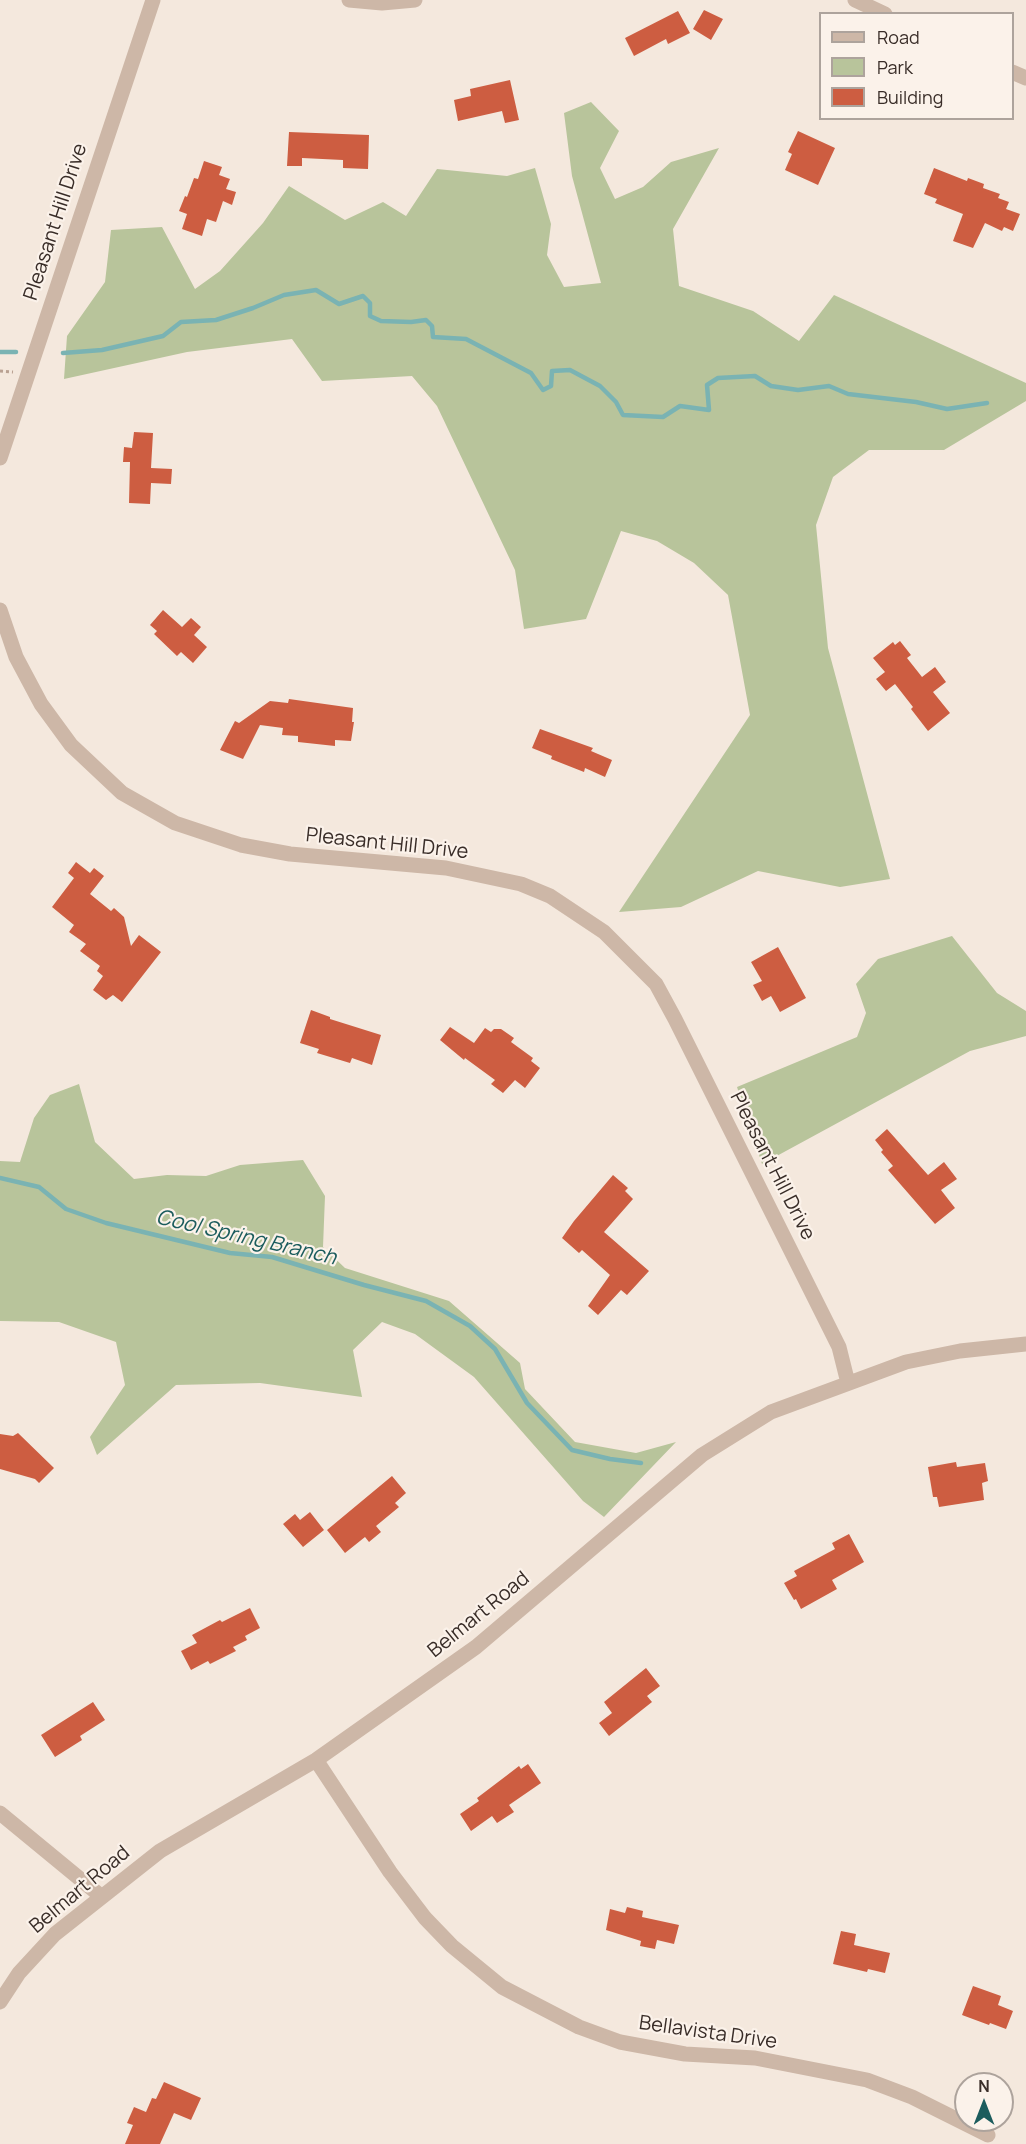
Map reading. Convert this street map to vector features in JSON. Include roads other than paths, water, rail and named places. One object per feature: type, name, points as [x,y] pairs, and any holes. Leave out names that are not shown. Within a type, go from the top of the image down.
[{"type":"street","name":"Pleasant Hill Drive","points":[[0,458],[153,0]]},
{"type":"street","points":[[349,0],[382,3],[415,0]]},
{"type":"street","points":[[855,0],[881,12]]},
{"type":"street","name":"Pleasant Hill Drive","points":[[0,610],[16,657],[42,704],[71,745],[122,793],[175,823],[241,845],[290,854],[446,868],[521,884],[550,896],[604,932],[656,984],[675,1019],[839,1347],[848,1383]]},
{"type":"street","name":"Belmart Road","points":[[0,2002],[19,1973],[55,1934],[160,1851],[316,1760],[476,1647],[702,1455],[771,1412],[906,1362],[960,1351],[1026,1344]]},
{"type":"street","name":"Bellavista Drive","points":[[316,1760],[390,1872],[425,1918],[452,1946],[502,1987],[579,2027],[620,2042],[684,2054],[755,2058],[867,2080],[912,2097],[988,2135]]},
{"type":"street","points":[[0,1813],[102,1897]]},
{"type":"waterway","points":[[63,353],[102,350],[163,336],[181,322],[216,320],[284,295],[316,290],[339,304],[363,296],[370,303],[370,316],[381,321],[426,320],[432,326],[433,337],[466,339],[531,373],[543,390],[551,386],[552,371],[570,370],[600,386],[616,402],[623,415],[663,417],[680,406],[709,410],[707,385],[718,378],[755,376],[771,386],[798,390],[829,386],[848,394],[916,402],[947,409],[987,403]]},
{"type":"waterway","points":[[0,352],[16,352]]},
{"type":"waterway","name":"Cool Spring Branch","points":[[0,1178],[39,1187],[66,1209],[106,1223],[230,1253],[272,1257],[426,1301],[470,1326],[495,1349],[527,1403],[572,1450],[610,1459],[641,1463]]}]
